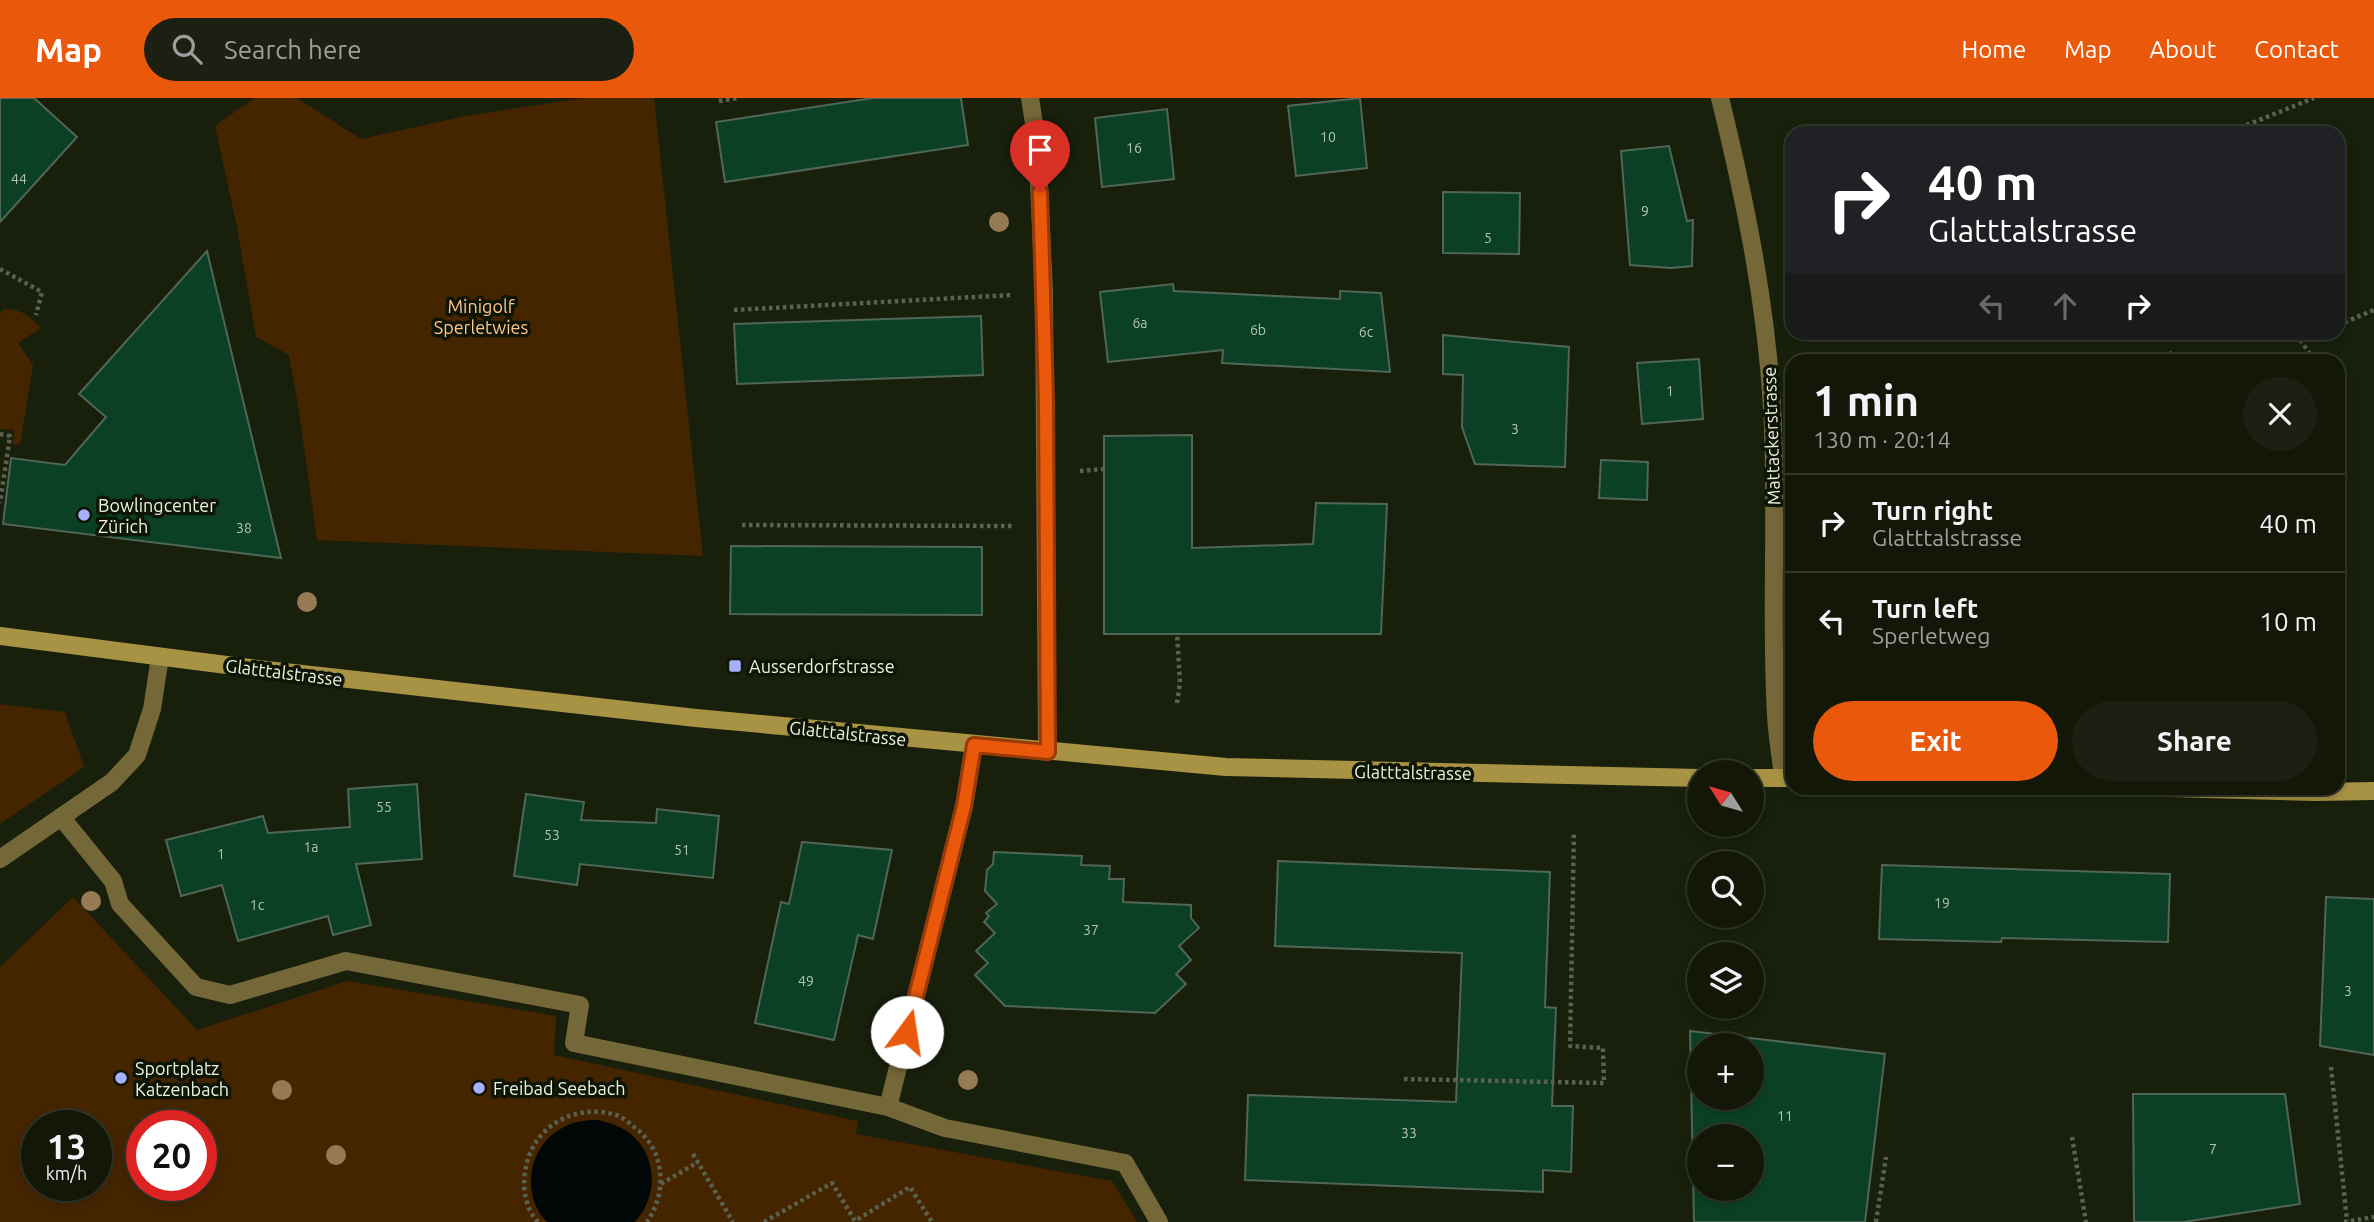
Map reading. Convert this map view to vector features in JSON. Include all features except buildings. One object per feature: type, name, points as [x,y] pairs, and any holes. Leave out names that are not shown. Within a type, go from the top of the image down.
[{"type":"main road","name":"Glatttalstrasse","points":[[0,636],[682,717],[1226,767],[1687,778]]},
{"type":"main road","points":[[1764,778],[1785,778]]},
{"type":"main road","points":[[2345,791],[2374,791]]},
{"type":"street","points":[[1030,98],[1037,142],[1044,293],[1048,752]]},
{"type":"street","name":"Mattackerstrasse","points":[[1720,98],[1747,215],[1765,319],[1772,409],[1776,716],[1785,762]]},
{"type":"street","points":[[0,859],[112,782],[137,755],[152,709],[160,657]]},
{"type":"street","points":[[888,1107],[964,806],[974,745]]},
{"type":"street","points":[[61,817],[113,881],[120,904],[196,988],[230,995],[346,961],[580,1005],[574,1043],[888,1107],[946,1128],[1125,1163],[1159,1222]]},
{"type":"path","points":[[719,101],[738,98]]},
{"type":"path","points":[[2245,126],[2315,98]]},
{"type":"path","points":[[0,269],[42,292],[36,315]]},
{"type":"path","points":[[734,310],[1044,293]]},
{"type":"path","points":[[2345,322],[2374,310]]},
{"type":"path","points":[[2303,340],[2301,341],[2310,354]]},
{"type":"path","points":[[0,434],[10,436],[0,503]]},
{"type":"path","points":[[1076,471],[1103,469]]},
{"type":"path","points":[[741,525],[1045,526]]},
{"type":"path","points":[[1177,634],[1180,683],[1177,703]]},
{"type":"path","points":[[1404,1079],[1604,1083],[1603,1048],[1570,1046],[1574,832]]},
{"type":"path","points":[[2331,1067],[2346,1222],[2374,1217]]},
{"type":"path","points":[[538,1222],[524,1194],[523,1179],[528,1155],[536,1141],[553,1123],[566,1116],[590,1111],[618,1115],[645,1134],[658,1158],[662,1184],[655,1208],[647,1222]]},
{"type":"path","points":[[2072,1137],[2086,1222]]},
{"type":"path","points":[[693,1154],[733,1222]]},
{"type":"path","points":[[1876,1222],[1886,1157]]},
{"type":"path","points":[[662,1184],[698,1162]]},
{"type":"path","points":[[764,1222],[832,1183],[855,1221],[911,1187],[932,1222]]},
{"type":"green space","name":"Minigolf Sperletwies","points":[[254,98],[297,98],[361,139],[465,116],[583,98],[654,98],[703,556],[317,540],[289,355],[256,337],[237,227],[215,126]]},
{"type":"green space","points":[[4,309],[20,312],[41,328],[18,343],[33,365],[20,445],[13,444],[14,430],[0,429],[0,314]]},
{"type":"green space","points":[[0,704],[65,712],[84,767],[0,824]]},
{"type":"green space","name":"Freibad Seebach","points":[[73,897],[197,1030],[347,981],[556,1016],[554,1055],[858,1121],[856,1134],[1112,1181],[1137,1222],[0,1222],[0,967]]},
{"type":"shaded area","points":[[599,1120],[618,1126],[642,1146],[651,1168],[648,1202],[635,1222],[547,1222],[538,1211],[533,1198],[531,1185],[535,1159],[550,1136],[562,1128],[580,1121]]},
{"type":"place","name":"Bowlingcenter Zürich","points":[[84,515]]},
{"type":"place","name":"Ausserdorfstrasse","points":[[735,666]]},
{"type":"place","name":"Sportplatz Katzenbach","points":[[121,1078]]},
{"type":"place","name":"Freibad Seebach","points":[[479,1088]]},
{"type":"route","points":[[907,1032],[964,806],[974,745],[1048,752],[1046,398],[1040,192]]}]
